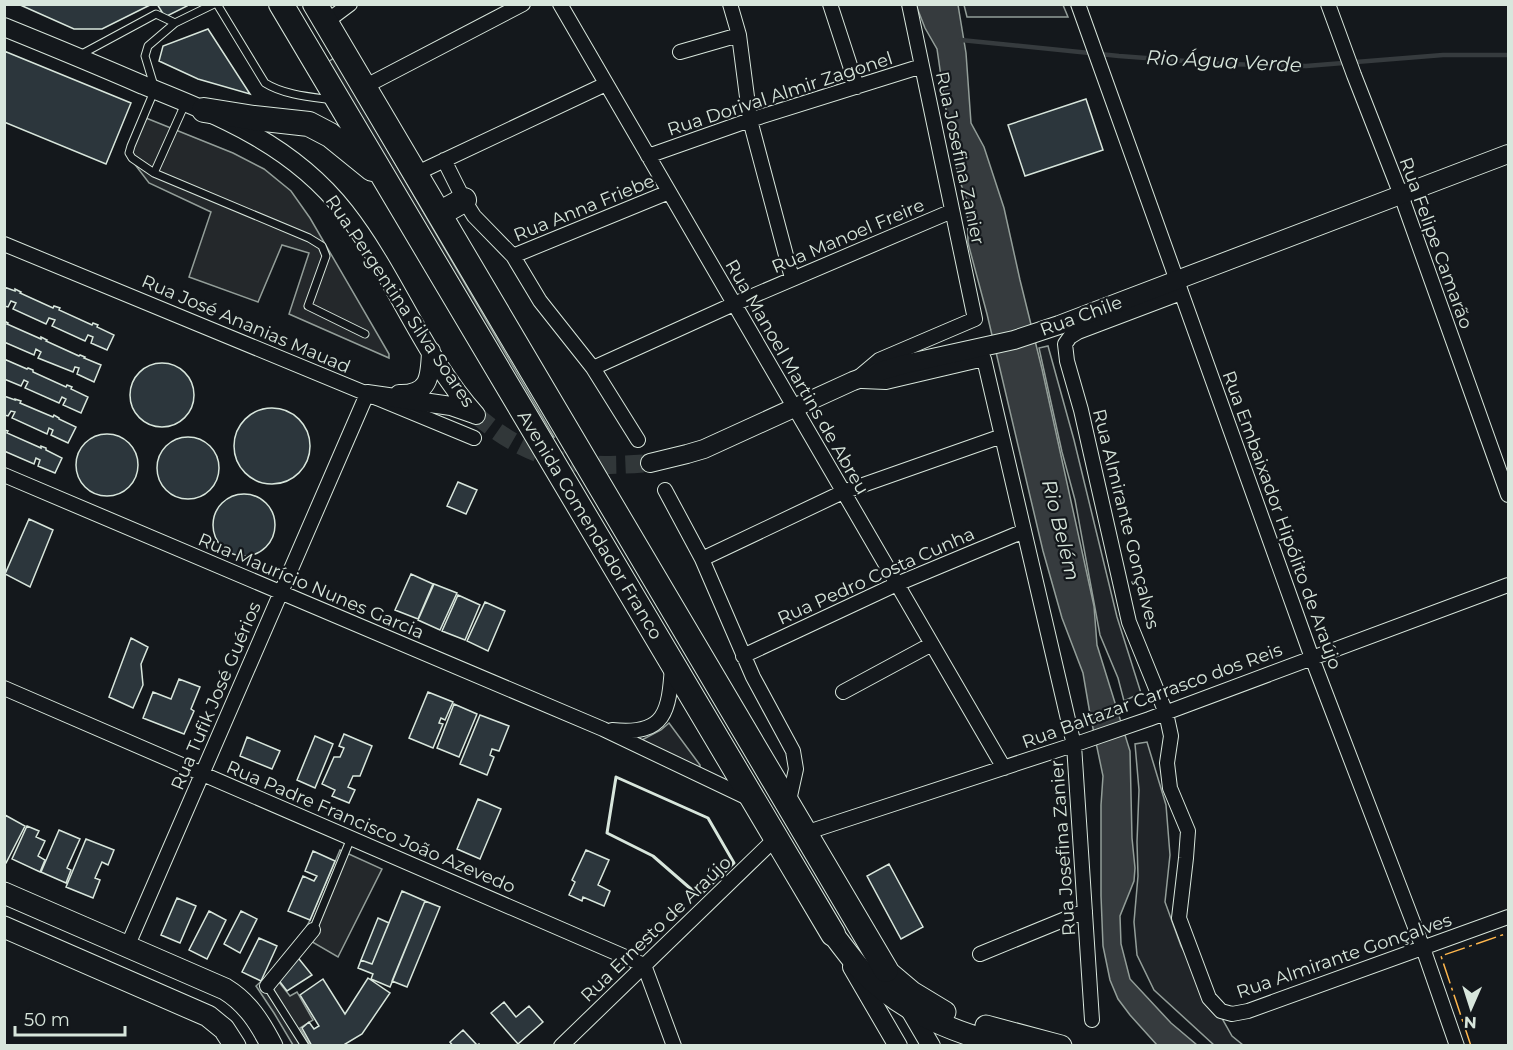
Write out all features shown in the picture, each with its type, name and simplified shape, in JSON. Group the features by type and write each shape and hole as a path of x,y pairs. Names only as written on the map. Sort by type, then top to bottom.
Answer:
{"highway":[{"name":"Avenida Comendador Franco","path":"281,4 833,934"},
{"name":"Avenida Comendador Franco","path":"320,13 886,970"},
{"path":"195,106 254,118 309,124 330,135 384,178"},
{"path":"439,214 464,200"}],"main road":[{"name":"Rua Pergentina Silva Soares","path":"4,27 195,106 270,145 300,165 330,193 360,233 447,378 477,415 451,406 367,394"},
{"name":"Rua Chile","path":"650,463 704,448 853,381 905,364 1014,340 1095,311 1179,287 1401,195 1509,154"},
{"path":"367,394 415,393 423,388 429,378 431,351"},
{"path":"4,893 225,989 246,1005 272,1046"},
{"path":"34,940 46,911"},
{"path":"4,927 208,1016 224,1029 235,1046"},
{"path":"833,934 861,970 877,985 909,1008 955,1031 1005,1046"},
{"name":"Avenida Comendador Franco","path":"833,934 898,1046"},
{"path":"886,970 912,992 945,1012 1061,1046"},
{"name":"Avenida Comendador Franco","path":"886,970 931,1046"}],"street":[{"path":"320,13 350,4"},
{"path":"364,87 523,4"},
{"name":"Rua Manoel Martins de Abreu","path":"560,4 1004,768"},
{"path":"730,4 739,35 750,120 792,278"},
{"path":"830,4 857,87"},
{"name":"Rua Josefina Zanier","path":"853,381 879,360 975,319 909,4"},
{"name":"Rua Embaixador Hipólito de Araújo","path":"1078,4 1312,658 1423,948 1457,1046"},
{"name":"Rua Felipe Camarão","path":"1328,4 1344,51 1401,195 1509,495"},
{"path":"680,52 739,35"},
{"name":"Rua Dorival Almir Zagonel","path":"648,156 750,120 922,66"},
{"path":"415,174 606,84"},
{"path":"444,160 474,216 513,256 540,301 593,368 638,440"},
{"name":"Rua Anna Friebe","path":"513,256 669,192"},
{"name":"Rua Manoel Freire","path":"593,368 792,278 952,211"},
{"name":"Rua José Ananias Mauad","path":"4,244 474,438"},
{"name":"Rua Almirante Gonçalves","path":"1179,287 1078,332 1070,336 1065,344 1067,361 1086,432 1129,622 1166,713 1171,736 1167,763 1170,788 1188,831 1179,918 1209,998 1221,1011 1232,1014 1248,1011 1509,917"},
{"name":"Rua Josefina Zanier","path":"853,381 886,381 984,359 1024,531 1078,744 1092,1020"},
{"name":"Rua Tufik José Guérios","path":"128,947 367,394"},
{"path":"702,559 843,492 1002,436"},
{"name":"Rua Maurício Nunes Garcia","path":"4,476 603,729 754,801"},
{"path":"665,490 702,559 759,689 793,751 796,769 788,805"},
{"name":"Rua Pedro Costa Cunha","path":"743,656 897,584 1024,531"},
{"name":"Rua Baltazar Carrasco dos Reis","path":"805,833 1149,719 1509,585"},
{"path":"843,692 932,644"},
{"name":"Rua Maurício Nunes Garcia","path":"603,729 621,731 643,729 660,719 668,705 672,663"},
{"name":"Rua Padre Francisco João Azevedo","path":"4,688 644,965"},
{"name":"Rua Ernesto de Araújo","path":"561,1046 776,838"},
{"path":"980,954 1085,911"},
{"path":"267,986 313,930"},
{"path":"644,965 674,1046"}],"lane":[{"path":"338,101 273,88 265,83 216,4 175,23 148,46 145,56 155,89 129,153 132,158 154,173 309,238 322,246 326,256 308,306 365,334"},
{"path":"76,57 156,14 175,23"},
{"path":"154,173 178,118 195,106"},
{"path":"313,930 351,838"},
{"path":"267,986 305,1046"}],"shaded area":[{"path":"964,5 1063,5 1068,17 967,17"},
{"path":"334,58 554,437 539,436 322,66"},
{"path":"141,116 233,153 264,169 291,191 310,218 389,354 389,358 289,314 309,253 282,245 258,302 189,277 211,212 149,183 127,154"},
{"path":"1048,346 1074,440 1117,617 1141,693 1124,701 1118,678 1100,635 1075,500 1039,348"},
{"path":"669,723 700,765 700,768 638,742"},
{"path":"1147,742 1166,805 1170,855 1165,902 1181,946 1232,1036 1243,1045 1214,1045 1154,990 1137,955 1134,922 1138,876 1139,790 1135,744"},
{"path":"340,850 382,869 338,957 302,936"},
{"path":"271,972 290,996 297,992 313,1020 300,1028 310,1045 293,1045 256,986"}],"water":[{"name":"Rio Belém","path":"916,5 958,5 966,53 971,123 984,147 1004,208 1094,606 1097,645 1130,751 1135,868 1134,881 1120,916 1121,944 1130,979 1171,1023 1197,1045 1157,1045 1118,999 1110,980 1103,946 1101,896 1103,776 1083,673 1062,618 1043,551 968,243 967,201 958,176 937,49"}],"building":[{"path":"18,4 152,4 102,29 74,29"},
{"path":"157,4 186,4 187,6 165,17"},
{"path":"208,29 250,94 198,79 159,61 163,46"},
{"path":"4,51 131,103 106,164 4,122"},
{"path":"1086,99 1103,150 1025,176 1008,125"},
{"path":"4,287 15,291 15,289 53,308 54,306 60,308 59,310 92,325 93,323 98,325 97,327 114,335 107,350 91,343 93,337 88,335 85,341 52,326 55,320 49,318 46,324 13,309 16,303 11,301 8,307 4,306"},
{"path":"4,321 101,365 94,382 77,374 79,368 75,367 73,372 38,358 41,352 36,349 34,355 4,342"},
{"path":"4,359 33,370 66,387 67,385 72,387 71,389 88,397 81,413 63,405 66,399 62,397 59,403 25,388 28,382 24,380 21,386 4,379"},
{"path":"162,363 174,365 185,372 192,383 194,395 192,407 185,418 174,425 162,427 150,425 139,418 132,407 130,395 132,383 139,372 150,365"},
{"path":"4,396 21,401 20,403 53,417 54,415 76,427 68,443 51,435 53,430 49,428 47,434 12,418 15,412 11,411 8,416 4,415"},
{"path":"272,408 287,411 299,419 307,431 310,446 307,461 299,473 287,481 272,484 257,481 245,473 237,461 234,446 237,431 245,419 257,411"},
{"path":"4,430 41,448 41,446 46,448 62,458 55,473 38,466 40,460 36,458 34,464 4,451"},
{"path":"101,434 113,434 129,443 136,453 138,465 136,477 129,487 113,496 101,496 90,491 81,482 76,471 76,459 81,448 90,439"},
{"path":"182,437 194,437 210,446 217,456 219,468 217,480 210,490 194,499 182,499 171,494 162,485 157,474 157,462 162,451 171,442"},
{"path":"458,482 477,490 466,514 447,506"},
{"path":"244,494 261,499 266,503 270,508 275,525 270,542 266,547 261,551 244,556 227,551 222,547 218,542 213,525 218,508 222,503 227,499"},
{"path":"29,519 53,530 30,587 5,574"},
{"path":"411,574 433,584 418,619 395,610"},
{"path":"434,584 457,593 440,630 418,620"},
{"path":"458,595 480,605 465,640 442,631"},
{"path":"485,602 505,611 488,651 467,641"},
{"path":"131,638 148,647 141,664 143,685 133,708 109,697"},
{"path":"179,679 200,687 191,709 194,711 184,734 143,718 153,692 171,699"},
{"path":"428,692 453,702 445,720 441,718 439,723 443,724 433,748 409,738"},
{"path":"454,704 477,714 459,757 437,748"},
{"path":"480,715 509,726 499,751 492,749 490,755 494,757 487,775 460,764"},
{"path":"344,734 372,746 360,776 353,776 348,787 355,790 349,803 332,796 335,790 322,784 334,757 340,757 344,748 339,746"},
{"path":"315,736 333,744 315,788 297,780"},
{"path":"247,737 280,751 272,769 240,756"},
{"path":"478,799 501,809 480,859 457,849"},
{"path":"5,815 25,826 4,863"},
{"path":"27,826 39,831 36,837 45,841 38,856 45,860 40,872 12,859"},
{"path":"59,830 80,839 67,868 71,870 66,883 41,872"},
{"path":"86,839 114,850 108,865 102,862 95,878 100,880 93,898 66,887"},
{"path":"586,850 609,860 598,885 610,891 604,906 583,897 582,901 569,895 575,882 572,880"},
{"path":"313,851 335,861 310,920 288,911 303,876 314,881 317,876 305,871"},
{"path":"889,864 923,927 901,939 867,876"},
{"path":"402,891 425,901 390,987 371,979 373,974 358,968 361,960 372,964"},
{"path":"177,898 196,906 180,943 161,935"},
{"path":"425,901 440,907 407,987 392,981"},
{"path":"209,911 226,920 207,959 189,950"},
{"path":"241,911 257,919 240,953 224,944"},
{"path":"378,918 389,923 372,964 361,960"},
{"path":"259,938 277,946 261,981 242,972"},
{"path":"295,954 312,975 287,991 277,978"},
{"path":"368,978 390,993 362,1034 342,1046 312,1046 302,1028 309,1022 314,1029 319,1026 300,995 323,979 345,1014"},
{"path":"504,1002 516,1017 529,1006 543,1022 518,1044 491,1013"},
{"path":"463,1030 480,1046 453,1046 450,1042"}],"waterway":[{"name":"Rio Água Verde","path":"961,40 1226,64 1306,66 1443,55 1508,55"}],"tunnel":[{"path":"476,415 517,444 557,459 601,465 650,463"}],"wall":[{"path":"616,777 708,818 734,863 699,896 653,856 607,833 616,777"}],"power":[{"path":"1471,1046 1441,956 1508,933"}]}
